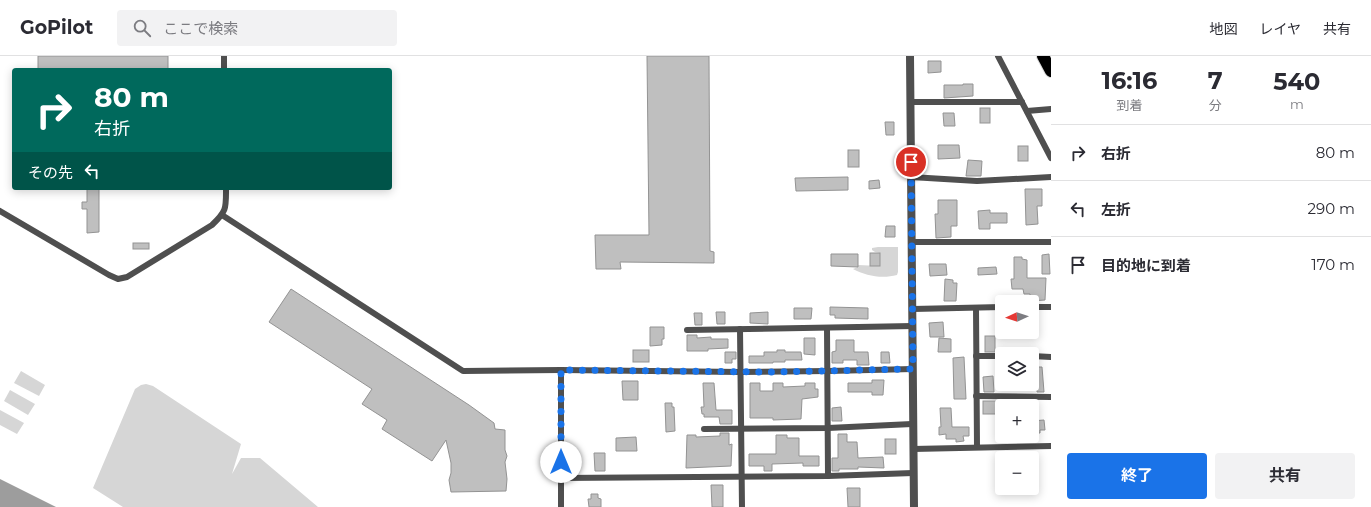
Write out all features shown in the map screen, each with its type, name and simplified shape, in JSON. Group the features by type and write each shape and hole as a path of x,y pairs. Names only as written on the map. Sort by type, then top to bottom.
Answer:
{"highway":[{"path":"1043,56 1051,71"}],"street":[{"path":"224,56 224,68"},
{"path":"910,56 913,326 912,424 914,507"},
{"path":"998,56 1051,158"},
{"path":"911,102 1022,102"},
{"path":"1026,111 1051,109"},
{"path":"911,177 976,180 1051,177"},
{"path":"0,211 109,276 118,279 127,277 212,225 222,216 226,205 226,190"},
{"path":"222,216 463,371 561,370 741,372 913,369"},
{"path":"912,242 1051,242"},
{"path":"1039,307 1051,306"},
{"path":"912,309 995,307"},
{"path":"976,308 977,447"},
{"path":"687,330 913,326"},
{"path":"827,328 828,476"},
{"path":"740,329 742,507"},
{"path":"976,356 995,356"},
{"path":"1039,356 1051,356"},
{"path":"561,370 561,507"},
{"path":"976,396 1051,397"},
{"path":"704,429 828,428 912,424"},
{"path":"913,449 1051,446"},
{"path":"560,478 828,476 914,473"}],"shaded area":[{"path":"898,247 897,275 886,277 874,276 853,269 858,267 858,265 880,266 880,253 872,250 872,248"},
{"path":"21,371 45,385 39,396 14,383"},
{"path":"146,384 153,386 241,444 232,474 241,458 260,458 318,507 123,507 93,488 135,389"},
{"path":"10,390 35,404 28,415 4,401"},
{"path":"0,410 24,423 17,434 0,425"},
{"path":"0,479 56,507 0,507"}],"building":[{"path":"38,56 168,56 168,68 38,68"},
{"path":"647,56 709,56 710,251 714,252 714,263 620,262 621,269 596,269 595,235 649,235"},
{"path":"928,61 941,61 941,72 928,73"},
{"path":"973,84 973,96 944,98 944,85"},
{"path":"980,108 990,108 990,123 980,123"},
{"path":"943,113 954,113 955,126 944,126"},
{"path":"885,122 894,122 894,135 886,135"},
{"path":"938,145 959,145 960,158 938,159"},
{"path":"1018,146 1028,146 1028,161 1018,161"},
{"path":"848,150 859,150 859,167 848,167"},
{"path":"968,160 982,161 981,176 966,176"},
{"path":"848,177 848,190 796,191 795,178"},
{"path":"879,180 880,188 869,189 869,181"},
{"path":"1025,189 1042,189 1042,206 1037,206 1038,224 1026,225"},
{"path":"87,190 99,190 99,232 87,233 87,209 82,209 82,202 87,202"},
{"path":"938,200 957,200 957,226 951,226 951,237 936,238 935,214 938,214"},
{"path":"990,210 990,213 1007,213 1007,223 990,223 990,229 979,229 978,211"},
{"path":"886,226 895,226 895,237 885,237"},
{"path":"133,243 149,243 149,249 133,249"},
{"path":"870,253 880,253 880,266 870,266"},
{"path":"831,254 858,254 858,267 831,266"},
{"path":"1049,254 1050,274 1042,274 1042,255"},
{"path":"1014,257 1022,257 1022,259 1027,260 1027,278 1046,278 1045,300 1039,300 1039,295 1024,294 1023,289 1012,289 1011,279 1014,279"},
{"path":"929,264 946,264 947,275 930,276"},
{"path":"996,267 997,274 978,275 978,268"},
{"path":"945,279 953,280 953,283 957,283 956,301 944,301"},
{"path":"291,289 469,405 494,423 495,429 505,430 505,450 507,456 505,462 507,479 506,491 451,492 449,480 451,463 446,440 432,461 382,429 387,420 362,404 372,389 269,322"},
{"path":"830,307 868,308 868,319 835,318 835,315 830,315"},
{"path":"794,308 812,308 811,319 794,319"},
{"path":"716,312 725,312 725,324 717,324"},
{"path":"768,312 768,324 750,323 750,313"},
{"path":"694,313 702,313 702,325 695,325"},
{"path":"943,322 944,337 930,337 929,323"},
{"path":"650,327 664,327 664,339 662,339 662,345 650,346"},
{"path":"687,335 697,335 697,338 711,337 711,339 728,339 728,348 708,349 708,351 687,351"},
{"path":"985,336 995,336 995,352 985,352"},
{"path":"804,338 815,338 815,355 804,354"},
{"path":"939,338 951,339 951,352 938,352"},
{"path":"836,340 854,340 854,352 868,352 869,365 857,365 857,360 843,360 843,363 832,363 832,352 836,351"},
{"path":"633,350 649,350 649,362 633,362"},
{"path":"777,350 785,350 785,352 801,352 802,360 785,360 785,362 773,363 749,363 749,356 764,356 764,352 777,352"},
{"path":"725,352 736,352 736,359 732,359 732,363 725,363"},
{"path":"881,352 889,352 890,363 881,363"},
{"path":"964,357 966,399 954,399 953,358"},
{"path":"1039,367 1042,367 1044,392 1037,392 1039,391"},
{"path":"993,376 994,392 984,392 983,377"},
{"path":"872,380 884,380 883,395 872,395 872,392 848,392 848,383 872,383"},
{"path":"622,381 638,381 638,400 623,400"},
{"path":"703,383 714,383 716,410 732,410 732,424 720,424 719,417 704,417 701,407 704,407"},
{"path":"750,383 760,383 760,391 773,391 773,383 783,383 783,387 805,386 805,383 815,383 815,389 818,389 818,397 802,399 801,419 773,420 773,418 750,418"},
{"path":"983,401 995,401 995,414 983,414"},
{"path":"665,403 672,403 672,407 674,407 675,431 666,432"},
{"path":"841,407 842,421 832,421 832,408"},
{"path":"940,408 951,408 952,427 969,427 969,436 963,436 964,441 956,442 956,439 946,439 946,434 939,435 939,427 941,427"},
{"path":"1039,420 1044,420 1045,430 1040,430 1040,433 1039,433"},
{"path":"720,433 729,433 729,445 732,444 731,466 686,468 687,435 696,435 696,437 720,436"},
{"path":"838,434 847,434 847,442 857,442 858,458 883,457 884,468 858,467 858,469 839,469 839,471 832,471 832,458 838,458"},
{"path":"776,435 787,435 787,438 799,438 799,456 819,456 819,466 803,466 803,463 772,464 772,471 764,471 764,466 749,466 749,454 776,454"},
{"path":"636,437 637,451 616,451 616,438"},
{"path":"885,439 896,439 896,454 885,454"},
{"path":"594,453 605,453 605,471 595,471"},
{"path":"711,485 723,485 723,507 712,507"},
{"path":"847,488 860,488 860,507 848,507"},
{"path":"591,494 598,494 598,498 601,499 601,507 589,507 588,499 591,499"}],"route":[{"path":"561,462 561,370 770,372 913,369 911,162"}]}
